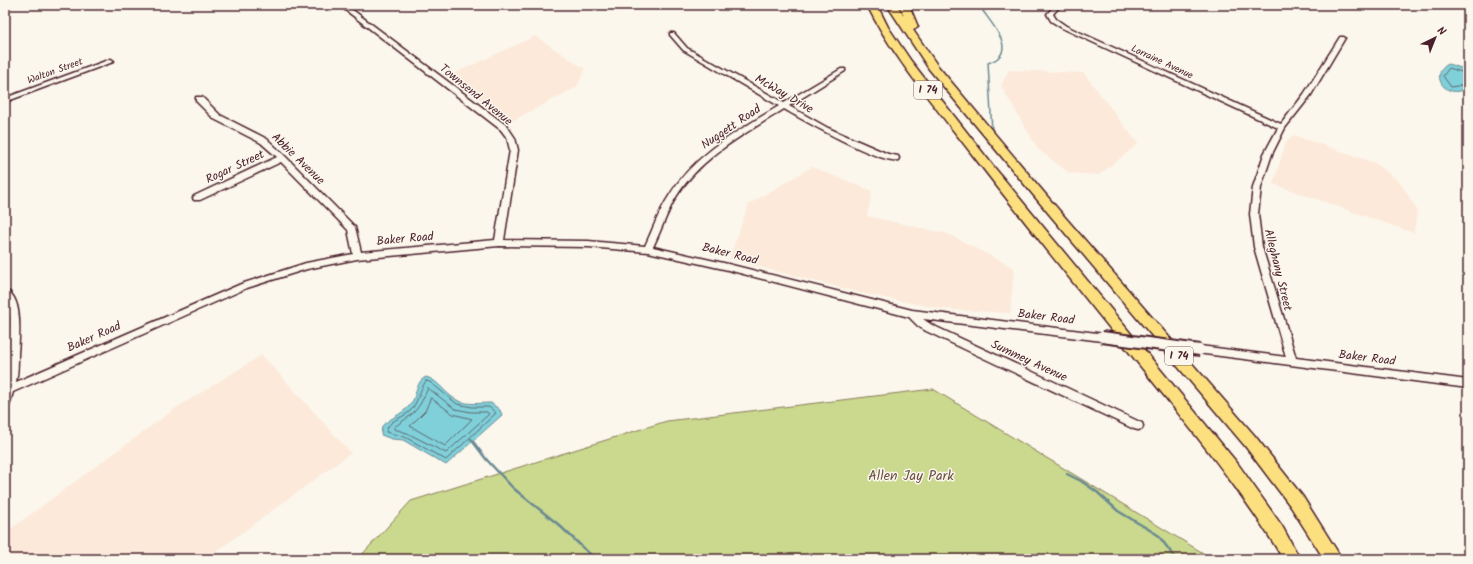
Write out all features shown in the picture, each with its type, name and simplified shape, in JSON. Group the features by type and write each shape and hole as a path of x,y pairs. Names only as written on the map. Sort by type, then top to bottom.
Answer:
{"highway":[{"path":"864,5 883,27"},
{"name":"I 74","path":"872,5 883,27 907,63 990,170 1232,469 1276,532 1292,559"},
{"name":"I 74","path":"892,5 932,67 1052,211 1250,440 1297,502 1334,559"},
{"path":"904,5 932,67"}],"street":[{"name":"Townsend Avenue","path":"342,5 504,128 511,138 514,150 500,243"},
{"name":"Lorraine Avenue","path":"1058,5 1050,14 1053,20 1064,27 1282,127"},
{"name":"McWay Drive","path":"672,34 685,49 784,106 843,138 886,156 895,158"},
{"name":"Alleghany Street","path":"1292,362 1258,247 1254,214 1257,187 1268,154 1282,127 1307,95 1342,38"},
{"name":"Walton Street","path":"5,100 111,61"},
{"name":"Nuggett Road","path":"648,249 672,197 700,163 720,146 843,70"},
{"name":"Abbie Avenue","path":"199,99 217,117 264,141 282,158 352,228 357,248 357,256"},
{"name":"Rogar Street","path":"197,198 282,158"},
{"name":"Baker Road","path":"8,390 244,286 306,266 357,256 500,243 588,244 648,249 721,265 912,314 1468,384"},
{"path":"5,293 10,300 15,318 12,378 5,403"},
{"name":"Summey Avenue","path":"912,314 922,324 929,328 1138,426"}],"shaded area":[{"path":"535,36 585,69 577,87 510,122 449,76"},
{"path":"1009,70 1084,73 1138,144 1099,175 1069,173 1038,149 1001,86"},
{"path":"1293,135 1375,163 1400,182 1417,210 1414,233 1273,184 1286,143"},
{"path":"812,167 872,191 867,216 948,234 1014,268 1010,313 942,309 865,294 729,259 749,204"},
{"path":"262,355 351,453 206,559 5,559 5,533 173,410"}],"green space":[{"name":"Allen Jay Park","path":"933,389 1213,559 358,559 411,501 667,421"}],"water":[{"path":"1448,64 1468,70 1468,87 1460,91 1453,91 1447,89 1443,85 1440,80 1440,74 1442,69"},
{"path":"426,377 435,381 454,399 470,403 491,403 500,410 502,415 446,465 403,440 392,439 381,435 382,426 409,406 414,399 420,381"}],"waterway":[{"path":"979,5 1000,36 1003,44 1002,52 998,58 988,63 992,131"},
{"path":"1462,71 1468,64"},
{"path":"471,439 486,459 513,488 559,525 595,559"},
{"path":"1067,474 1081,481 1097,492 1118,511 1158,535 1176,559"}]}
